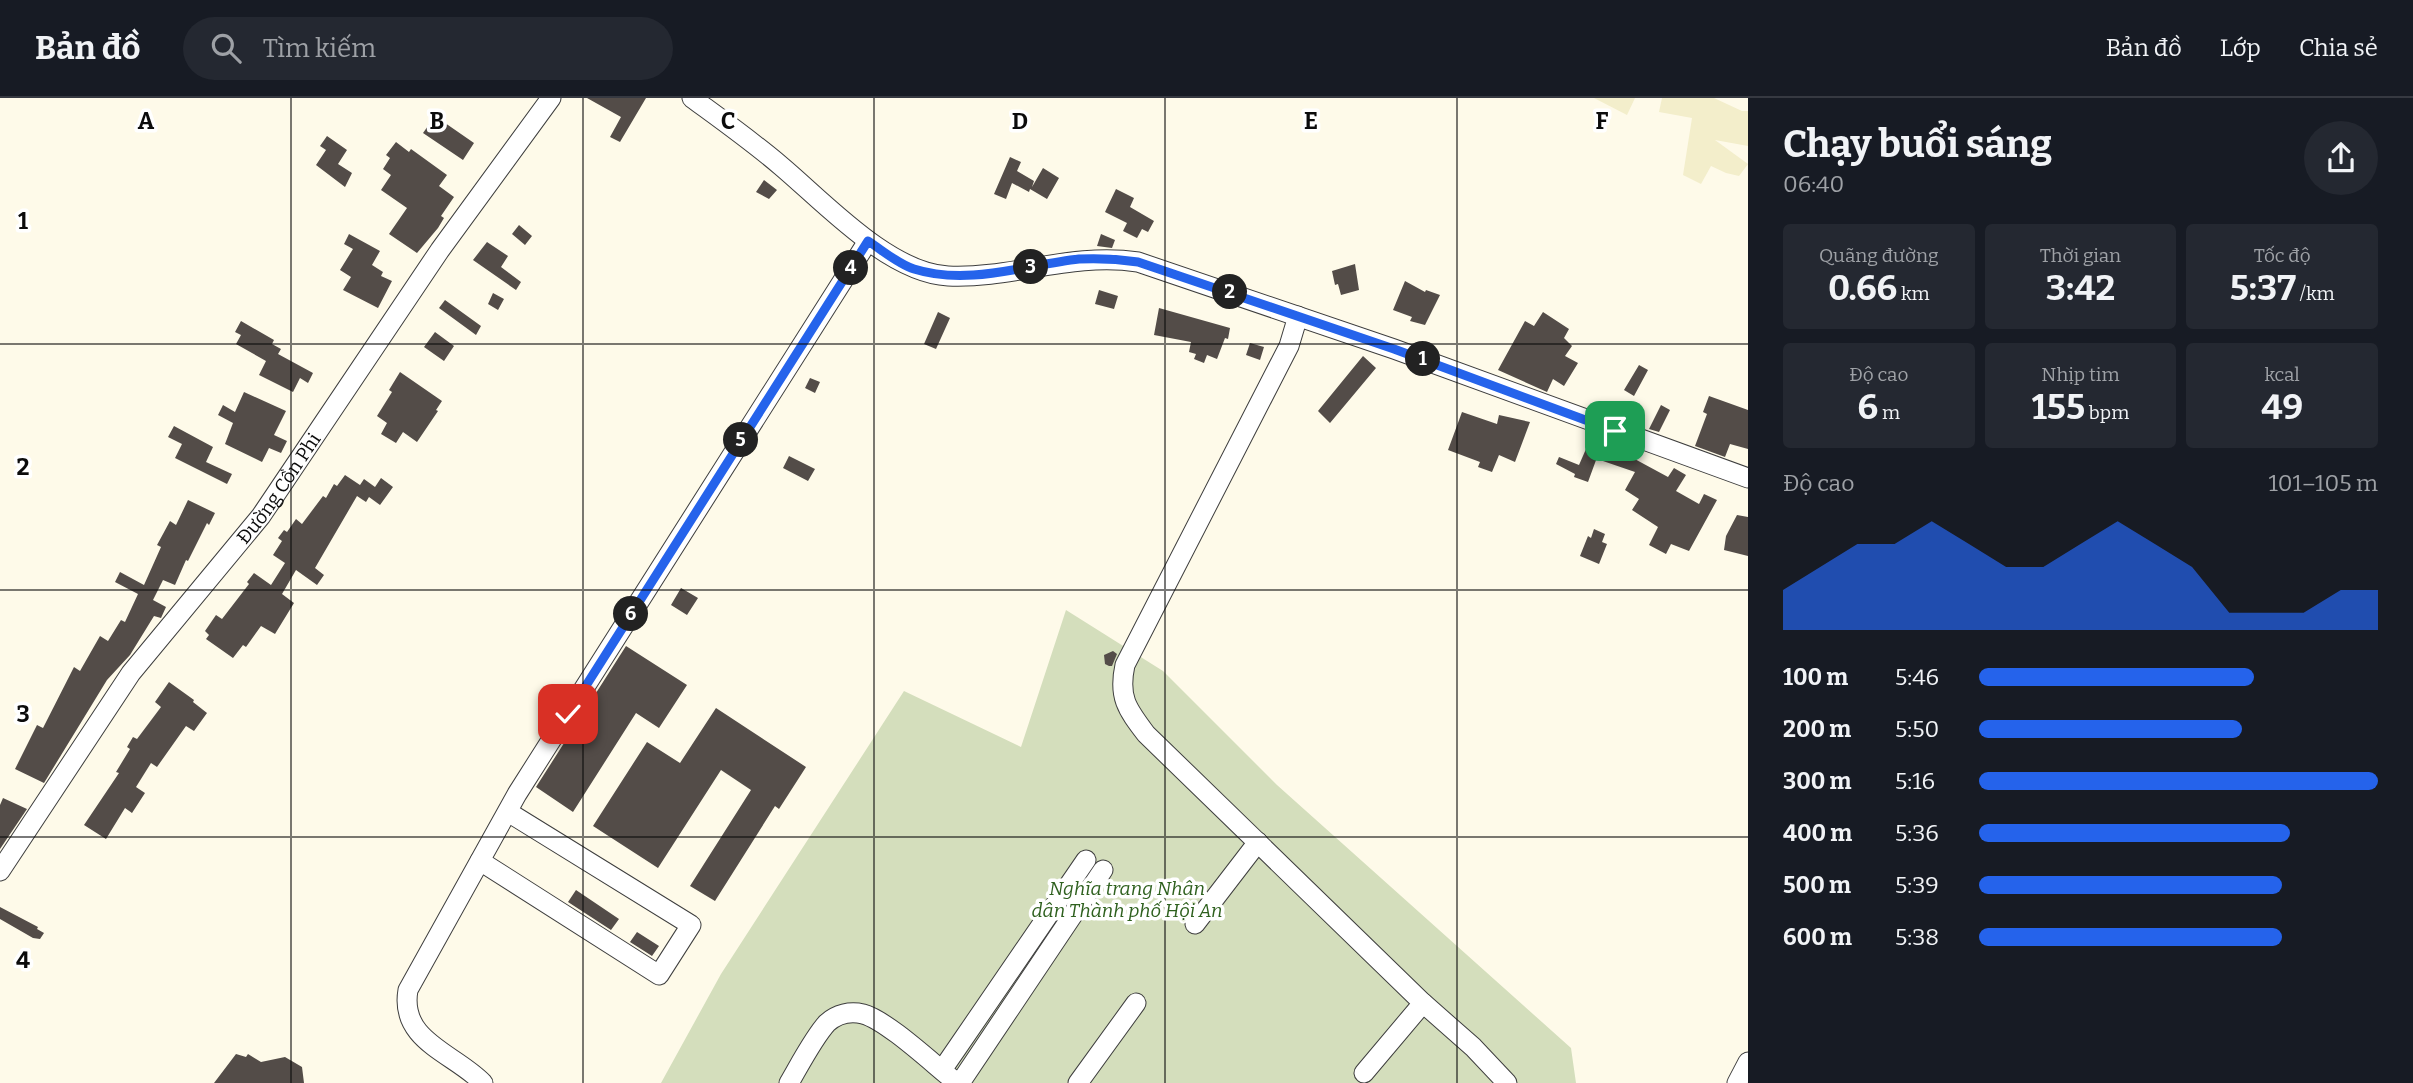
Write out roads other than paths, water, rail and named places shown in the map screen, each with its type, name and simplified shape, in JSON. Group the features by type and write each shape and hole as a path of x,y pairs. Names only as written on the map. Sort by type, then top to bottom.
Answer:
{"street":[{"name":"Đường Cồn Phi","path":"0,871 131,674 261,516 440,250 551,98"},
{"path":"700,100 868,241 912,268 946,276 981,274 1078,260 1110,258 1138,262 1298,316 1748,478"},
{"path":"483,1083 422,1037 410,1020 408,990 517,794 868,241"},
{"path":"1298,316 1289,346 1125,665 1121,684 1128,711 1146,734 1423,1003 1473,1047 1507,1083"},
{"path":"480,861 659,975 691,925 508,812"},
{"path":"1195,924 1258,842"},
{"path":"789,1083 827,1023 838,1016 851,1013 866,1014 883,1024 935,1073 959,1083 1095,865 935,1073"},
{"path":"1079,1083 1136,1003"},
{"path":"1364,1073 1423,1003"},
{"path":"1737,1083 1748,1062"}],"park label":[{"name":"Nghĩa trang Nhân dân Thành phố Hội An","path":"1127,899"}]}
